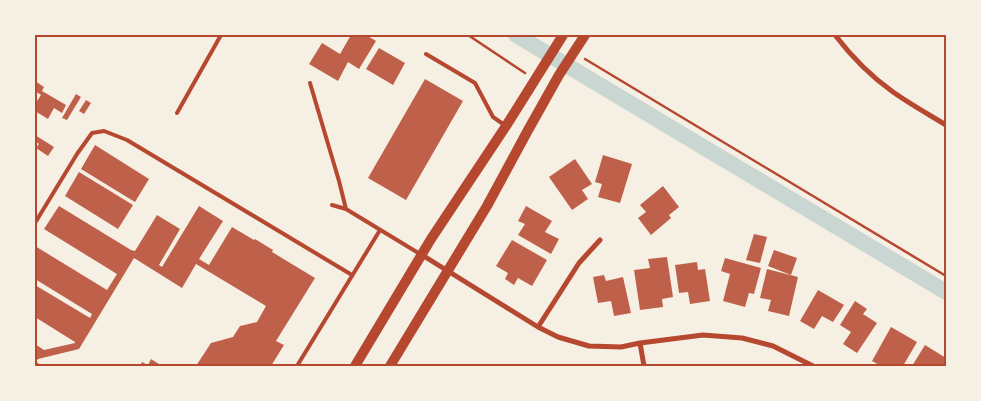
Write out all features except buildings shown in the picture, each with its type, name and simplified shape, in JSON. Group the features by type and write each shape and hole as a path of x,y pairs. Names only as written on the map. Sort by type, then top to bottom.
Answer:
{"main road":[{"path":"355,366 431,239 506,126 563,35"},
{"path":"390,366 487,206 559,75 585,35"}],"street":[{"path":"835,35 841,44 892,92 946,125"},
{"path":"538,327 579,263 600,240"},
{"path":"422,255 538,327 558,337 589,346 622,347 703,335 742,338 773,346 813,366"},
{"path":"640,343 644,366"}],"lane":[{"path":"177,112 221,35"},
{"path":"426,54 475,84 493,117 506,126"},
{"path":"310,83 346,209"},
{"path":"35,223 92,133 104,131 135,144 352,275"},
{"path":"332,205 346,209 422,255"},
{"path":"297,366 380,230"}],"path":[{"path":"468,35 526,74"},
{"path":"587,59 946,276"}],"waterway":[{"path":"516,35 946,292"}]}
